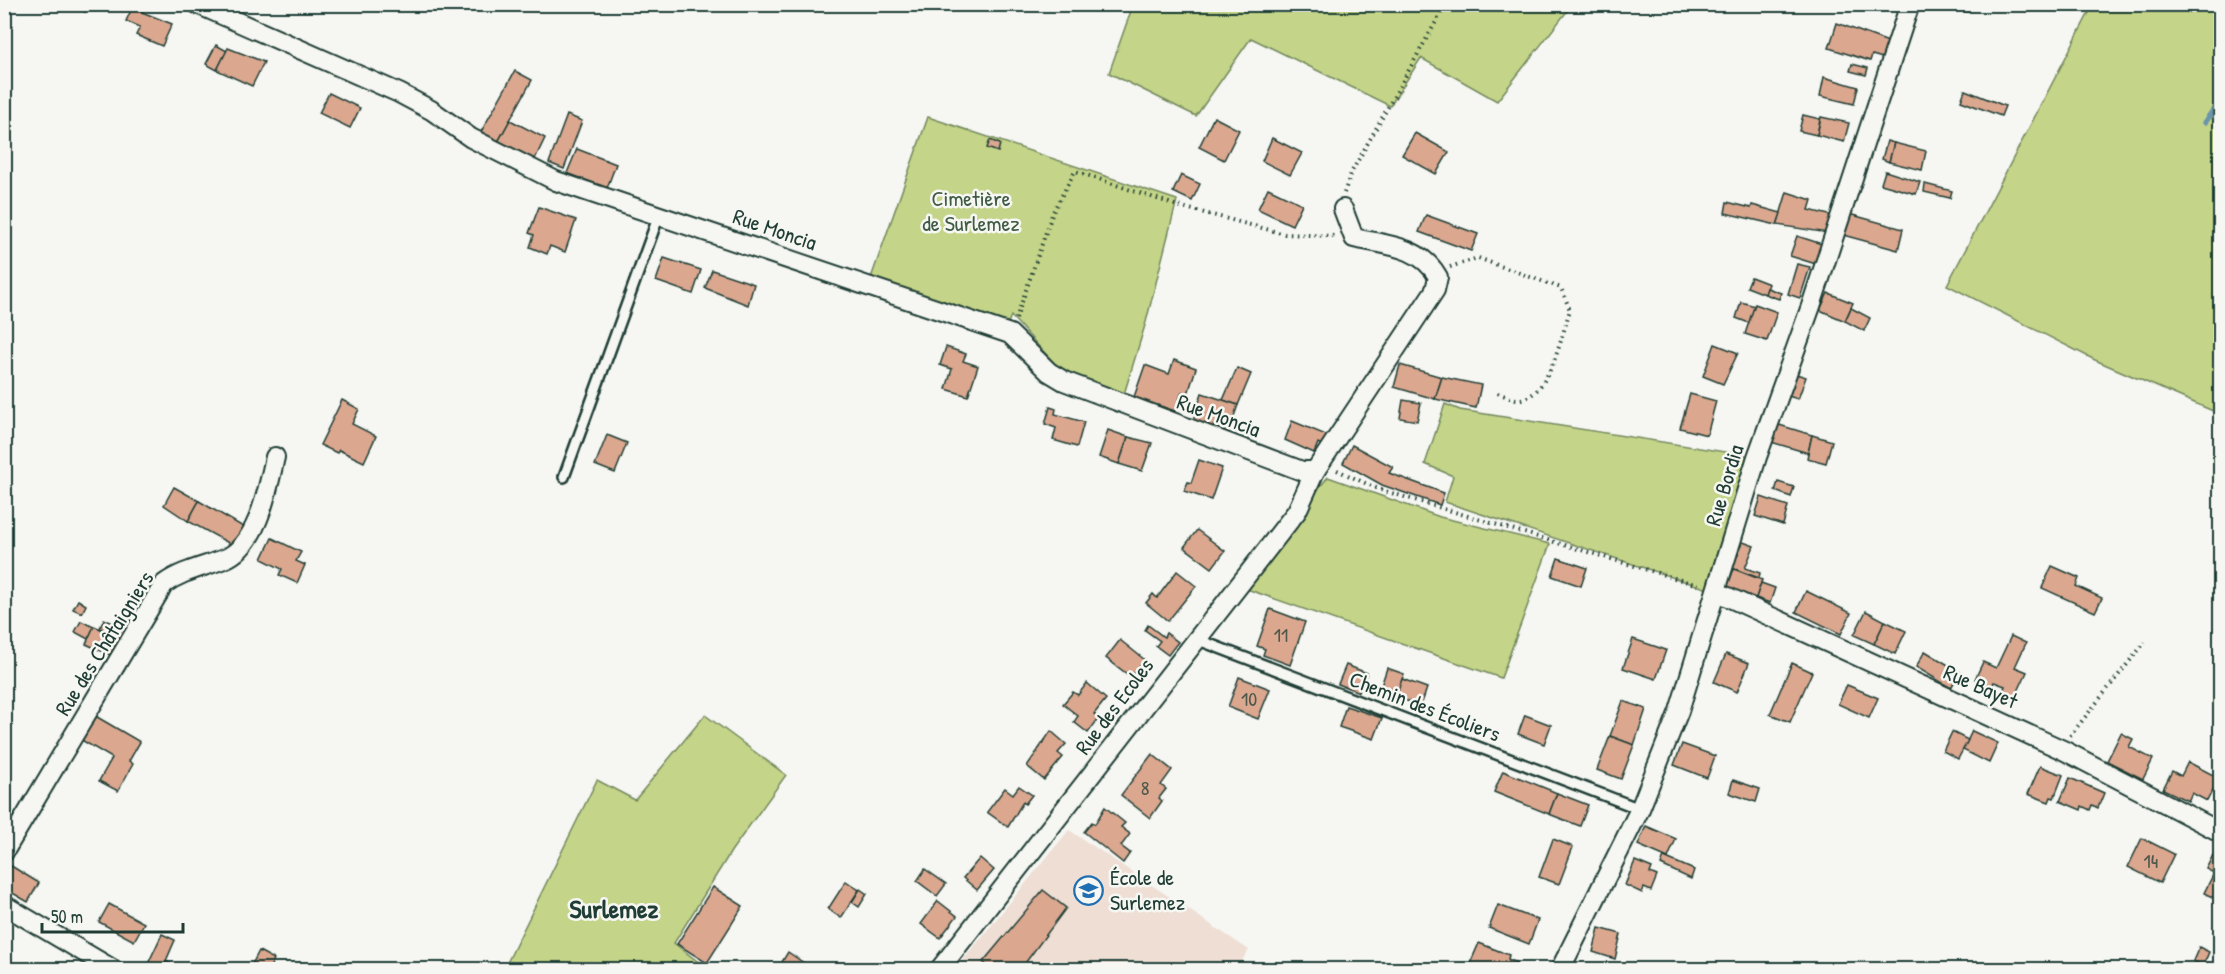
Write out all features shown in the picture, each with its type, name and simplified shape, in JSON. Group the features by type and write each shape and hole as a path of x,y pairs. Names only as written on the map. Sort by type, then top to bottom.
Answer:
{"street":[{"name":"Rue Moncia","path":"197,4 399,93 431,110 471,138 556,181 1010,334 1049,372 1087,392 1302,471 1317,469"},
{"name":"Rue Bordia","path":"1560,969 1640,809 1679,711 1757,457 1810,306 1910,4"},
{"path":"1317,469 1435,290 1438,277 1421,255 1354,238 1343,209"},
{"name":"Rue des Châtaigniers","path":"4,852 164,584 177,574 237,552 265,504 275,457"},
{"name":"Rue des Ecoles","path":"939,969 1028,859 1196,639 1298,512 1317,469"},
{"name":"Rue Bayet","path":"1717,592 2060,748 2220,832"},
{"path":"4,905 114,969"}],"lane":[{"path":"564,477 659,215"},
{"name":"Chemin des Écoliers","path":"1196,639 1640,809"}],"path":[{"path":"1343,209 1343,196 1351,173 1446,4"},
{"path":"1010,334 1053,212 1074,171 1178,206 1285,234 1354,238"},
{"path":"1435,272 1478,258 1561,288 1570,310 1547,379 1533,396 1517,399 1494,392"},
{"path":"1317,469 1337,470 1378,489 1553,540 1717,592"},
{"path":"2060,748 2145,642"}],"shaded area":[{"name":"École de Surlemez","path":"1069,830 1249,950 1236,969 955,970"}],"green space":[{"path":"1133,4 1572,5 1497,101 1421,58 1390,106 1251,38 1196,116 1109,73"},
{"path":"2093,5 2220,5 2220,414 2095,360 1947,285"},
{"name":"Cimetière de Surlemez","path":"928,117 1177,200 1146,322 1121,404 1056,365 1011,316 1007,325 871,278"},
{"path":"1445,404 1460,410 1757,457 1717,592 1445,502 1453,476 1425,464"},
{"path":"1328,477 1440,517 1550,544 1501,678 1238,586"},
{"path":"705,715 786,775 732,850 674,943 701,964 698,969 504,969 597,780 635,800"}],"building":[{"path":"69,4 89,4 85,12"},
{"path":"1951,4 1971,4 1968,12 1950,7"},
{"path":"132,8 172,24 162,46 136,35 140,27 126,21"},
{"path":"1837,23 1891,43 1886,59 1872,55 1870,61 1829,48"},
{"path":"216,45 227,51 217,70 206,64"},
{"path":"228,48 264,62 252,86 217,70"},
{"path":"1852,64 1868,68 1866,75 1850,71"},
{"path":"515,71 532,80 498,142 481,132"},
{"path":"1824,77 1858,87 1854,104 1820,96"},
{"path":"1965,90 2005,106 2001,116 1961,101"},
{"path":"329,93 360,108 350,128 319,113"},
{"path":"567,115 582,121 564,169 549,163"},
{"path":"1803,115 1820,119 1817,135 1799,131"},
{"path":"1214,117 1239,130 1224,160 1199,147"},
{"path":"1821,117 1849,123 1844,142 1817,135"},
{"path":"510,120 545,138 534,161 498,142"},
{"path":"1415,133 1449,152 1436,174 1402,155"},
{"path":"1272,138 1302,153 1290,175 1262,161"},
{"path":"990,140 1000,144 998,152 987,148"},
{"path":"1887,141 1894,143 1889,162 1882,159"},
{"path":"1894,143 1926,151 1922,170 1889,162"},
{"path":"577,149 616,164 607,188 567,173"},
{"path":"1885,171 1920,182 1916,194 1881,184"},
{"path":"1181,175 1200,184 1192,201 1173,192"},
{"path":"1925,184 1952,191 1950,198 1924,192"},
{"path":"1268,188 1302,204 1292,225 1258,209"},
{"path":"1787,192 1812,200 1809,210 1833,216 1828,233 1777,225"},
{"path":"1727,202 1751,208 1752,205 1781,213 1777,225 1725,213"},
{"path":"539,207 576,220 565,252 550,246 547,254 530,247 534,235 529,233"},
{"path":"1849,214 1903,229 1898,250 1843,235"},
{"path":"1426,215 1478,234 1471,251 1419,232"},
{"path":"1797,236 1825,245 1819,265 1790,256"},
{"path":"664,258 701,270 693,294 656,281"},
{"path":"1797,264 1810,267 1800,298 1788,294"},
{"path":"712,270 754,284 748,305 705,288"},
{"path":"1751,277 1769,284 1765,294 1747,287"},
{"path":"1767,288 1781,293 1779,299 1765,294"},
{"path":"1828,293 1853,303 1845,321 1820,310"},
{"path":"1741,302 1755,306 1749,323 1736,318"},
{"path":"1755,304 1777,312 1767,341 1745,334"},
{"path":"1851,308 1870,318 1864,331 1845,321"},
{"path":"1715,344 1738,353 1723,384 1703,376"},
{"path":"946,347 966,354 963,361 978,366 968,396 946,389 952,369 940,365"},
{"path":"1174,360 1196,368 1188,394 1182,392 1175,411 1134,397 1145,365 1169,374"},
{"path":"1400,365 1442,377 1435,399 1394,387"},
{"path":"1237,368 1251,374 1238,405 1223,400"},
{"path":"1793,373 1806,377 1798,399 1785,395"},
{"path":"1442,377 1481,385 1476,408 1435,399"},
{"path":"1202,393 1238,405 1228,433 1193,420"},
{"path":"1690,394 1716,401 1707,435 1680,428"},
{"path":"342,400 359,409 352,424 376,436 364,462 339,450 337,453 320,445"},
{"path":"1403,400 1421,403 1417,421 1400,418"},
{"path":"1050,407 1056,409 1055,414 1084,422 1077,447 1053,440 1056,428 1045,424"},
{"path":"1292,421 1331,437 1325,447 1318,443 1314,453 1285,440"},
{"path":"1776,424 1812,435 1808,453 1771,442"},
{"path":"1108,430 1128,437 1119,464 1099,457"},
{"path":"607,435 627,443 615,473 595,465"},
{"path":"1812,435 1832,441 1826,463 1807,458"},
{"path":"1128,437 1152,443 1142,471 1119,464"},
{"path":"1352,445 1393,467 1389,473 1444,493 1440,505 1382,485 1343,463"},
{"path":"1199,460 1222,468 1211,500 1184,491 1188,482 1191,483"},
{"path":"1778,482 1794,487 1791,497 1775,491"},
{"path":"174,487 199,501 188,521 164,505"},
{"path":"1761,497 1788,506 1783,525 1755,516"},
{"path":"199,501 245,528 234,546 188,521"},
{"path":"1197,530 1225,551 1212,568 1184,547"},
{"path":"272,538 301,552 296,561 305,565 297,583 279,575 282,569 262,559"},
{"path":"1743,542 1754,546 1745,568 1760,573 1759,578 1732,568"},
{"path":"1558,558 1587,568 1581,586 1552,576"},
{"path":"2052,566 2079,578 2076,586 2102,598 2095,612 2042,588"},
{"path":"1734,569 1762,580 1756,598 1727,587"},
{"path":"1177,571 1196,586 1168,621 1146,603 1153,594 1157,598"},
{"path":"1761,583 1775,588 1770,603 1756,598"},
{"path":"1806,591 1851,613 1841,634 1796,612"},
{"path":"78,600 86,605 82,613 73,609"},
{"path":"1270,609 1305,622 1290,665 1263,655 1265,649 1257,646"},
{"path":"1866,611 1885,621 1874,644 1854,635"},
{"path":"104,619 126,629 121,638 100,628"},
{"path":"81,621 94,627 88,639 75,632"},
{"path":"1885,621 1906,631 1895,654 1874,644"},
{"path":"1148,625 1164,637 1166,633 1178,642 1168,655 1156,646 1160,641 1145,630"},
{"path":"94,626 121,638 113,656 86,644"},
{"path":"2011,636 2026,643 2015,667 2027,672 2013,702 2001,696 2005,686 1994,682 1992,686 1975,679 1983,662 1996,668"},
{"path":"1633,639 1666,650 1656,679 1623,668"},
{"path":"1120,640 1145,660 1131,677 1106,658"},
{"path":"1925,651 1960,672 1951,688 1916,667"},
{"path":"1726,654 1749,663 1737,692 1714,682"},
{"path":"1792,663 1812,672 1790,722 1770,714"},
{"path":"1346,665 1367,673 1359,692 1338,684"},
{"path":"1387,668 1404,674 1398,691 1381,686"},
{"path":"1239,677 1270,689 1258,719 1228,707"},
{"path":"1402,679 1427,688 1421,706 1396,697"},
{"path":"1087,683 1106,699 1094,714 1099,718 1088,733 1074,722 1078,716 1063,704 1073,692 1078,695"},
{"path":"1847,685 1878,698 1869,718 1838,704"},
{"path":"1623,701 1646,709 1634,745 1610,736"},
{"path":"1346,706 1382,718 1374,739 1339,727"},
{"path":"92,714 140,742 129,761 133,764 118,791 99,781 112,758 78,738"},
{"path":"1525,715 1551,725 1544,744 1518,734"},
{"path":"1051,731 1066,744 1058,753 1063,757 1044,780 1027,766"},
{"path":"1972,731 1998,743 1989,763 1963,750"},
{"path":"1952,732 1968,740 1958,759 1943,751"},
{"path":"2121,733 2133,739 2129,747 2153,759 2143,779 2107,761"},
{"path":"1610,736 1634,745 1621,779 1597,770"},
{"path":"1682,744 1715,756 1707,778 1674,765"},
{"path":"1152,754 1172,770 1161,785 1166,789 1159,798 1162,801 1150,818 1121,795"},
{"path":"2188,762 2219,778 2207,801 2192,793 2188,801 2163,789 2172,771 2181,776"},
{"path":"2040,766 2063,775 2054,798 2051,797 2049,802 2028,794"},
{"path":"1503,771 1557,793 1549,814 1494,792"},
{"path":"2070,778 2104,793 2098,808 2092,805 2090,810 2082,806 2081,810 2060,801"},
{"path":"1733,780 1760,789 1756,802 1729,793"},
{"path":"1019,786 1032,795 1025,804 1023,802 1008,827 987,812 1005,788 1013,794"},
{"path":"1557,793 1588,805 1580,826 1549,814"},
{"path":"1105,807 1125,823 1121,827 1130,834 1121,846 1130,853 1123,863 1084,832 1092,822 1095,824"},
{"path":"1646,826 1676,839 1668,858 1638,845"},
{"path":"2142,838 2174,854 2160,883 2128,867"},
{"path":"1553,839 1573,847 1559,884 1539,877"},
{"path":"2213,855 2220,859 2220,901 2204,893 2214,873 2206,869"},
{"path":"1664,857 1694,870 1691,879 1661,865"},
{"path":"980,858 994,870 977,890 963,878"},
{"path":"1635,861 1652,868 1650,873 1657,876 1651,891 1644,888 1642,893 1625,885"},
{"path":"8,864 39,883 28,902 4,888 4,870"},
{"path":"925,869 946,884 937,896 917,881"},
{"path":"846,881 859,890 841,918 828,909"},
{"path":"713,887 743,906 707,963 677,944"},
{"path":"860,889 867,894 859,907 852,902"},
{"path":"1043,890 1066,908 1020,970 992,970 983,962"},
{"path":"938,901 957,916 940,938 921,924"},
{"path":"109,904 144,923 134,941 99,922"},
{"path":"1498,905 1538,920 1529,944 1489,928"},
{"path":"1599,928 1621,934 1615,959 1593,952"},
{"path":"162,934 175,940 162,970 153,970 147,966"},
{"path":"1479,943 1509,955 1508,959 1517,963 1515,970 1477,970 1469,966"},
{"path":"2199,947 2209,952 2203,966 2193,961"},
{"path":"259,951 274,959 269,970 249,970"},
{"path":"788,952 814,970 777,970"},
{"path":"166,961 182,970 162,970"}],"waterway":[{"path":"2205,122 2220,101"}],"place":[{"name":"École de Surlemez","path":"1089,890"}],"district":[{"name":"Surlemez","path":"614,908"}]}
